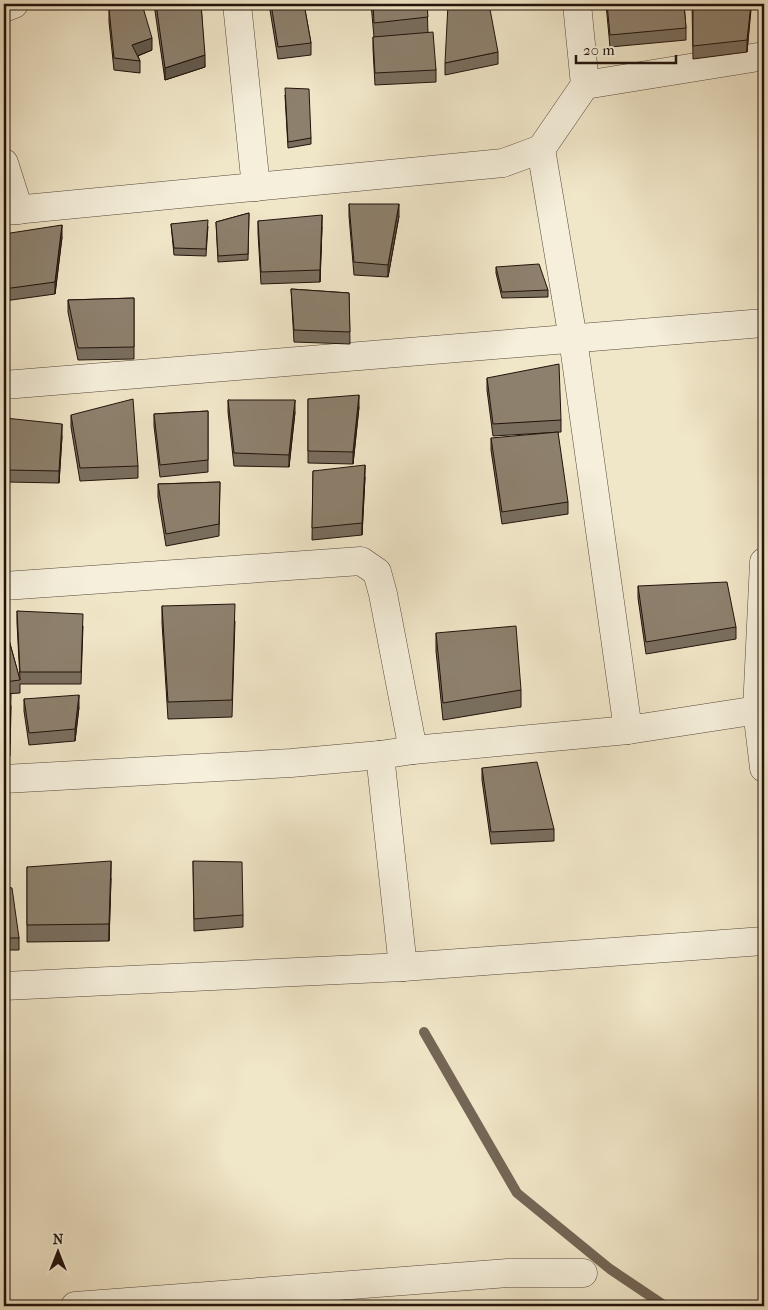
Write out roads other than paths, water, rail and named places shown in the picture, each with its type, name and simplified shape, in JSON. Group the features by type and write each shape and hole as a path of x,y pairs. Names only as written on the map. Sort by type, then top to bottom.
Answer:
{"street":[{"path":"4,8 14,4"},
{"path":"236,4 256,187"},
{"path":"4,163 12,210 503,163 541,149 585,85 577,4"},
{"path":"585,85 764,56"},
{"path":"541,149 573,339 628,730"},
{"path":"4,385 764,323"},
{"path":"4,586 361,561 378,572 413,750"},
{"path":"764,562 761,709 764,768"},
{"path":"4,779 291,763 380,755 413,750 628,730 761,709"},
{"path":"380,755 403,967"},
{"path":"4,986 403,967 764,941"},
{"path":"75,1306 508,1273 583,1273"}],"waterway":[{"path":"424,1032 517,1193 610,1269 665,1306"}]}
